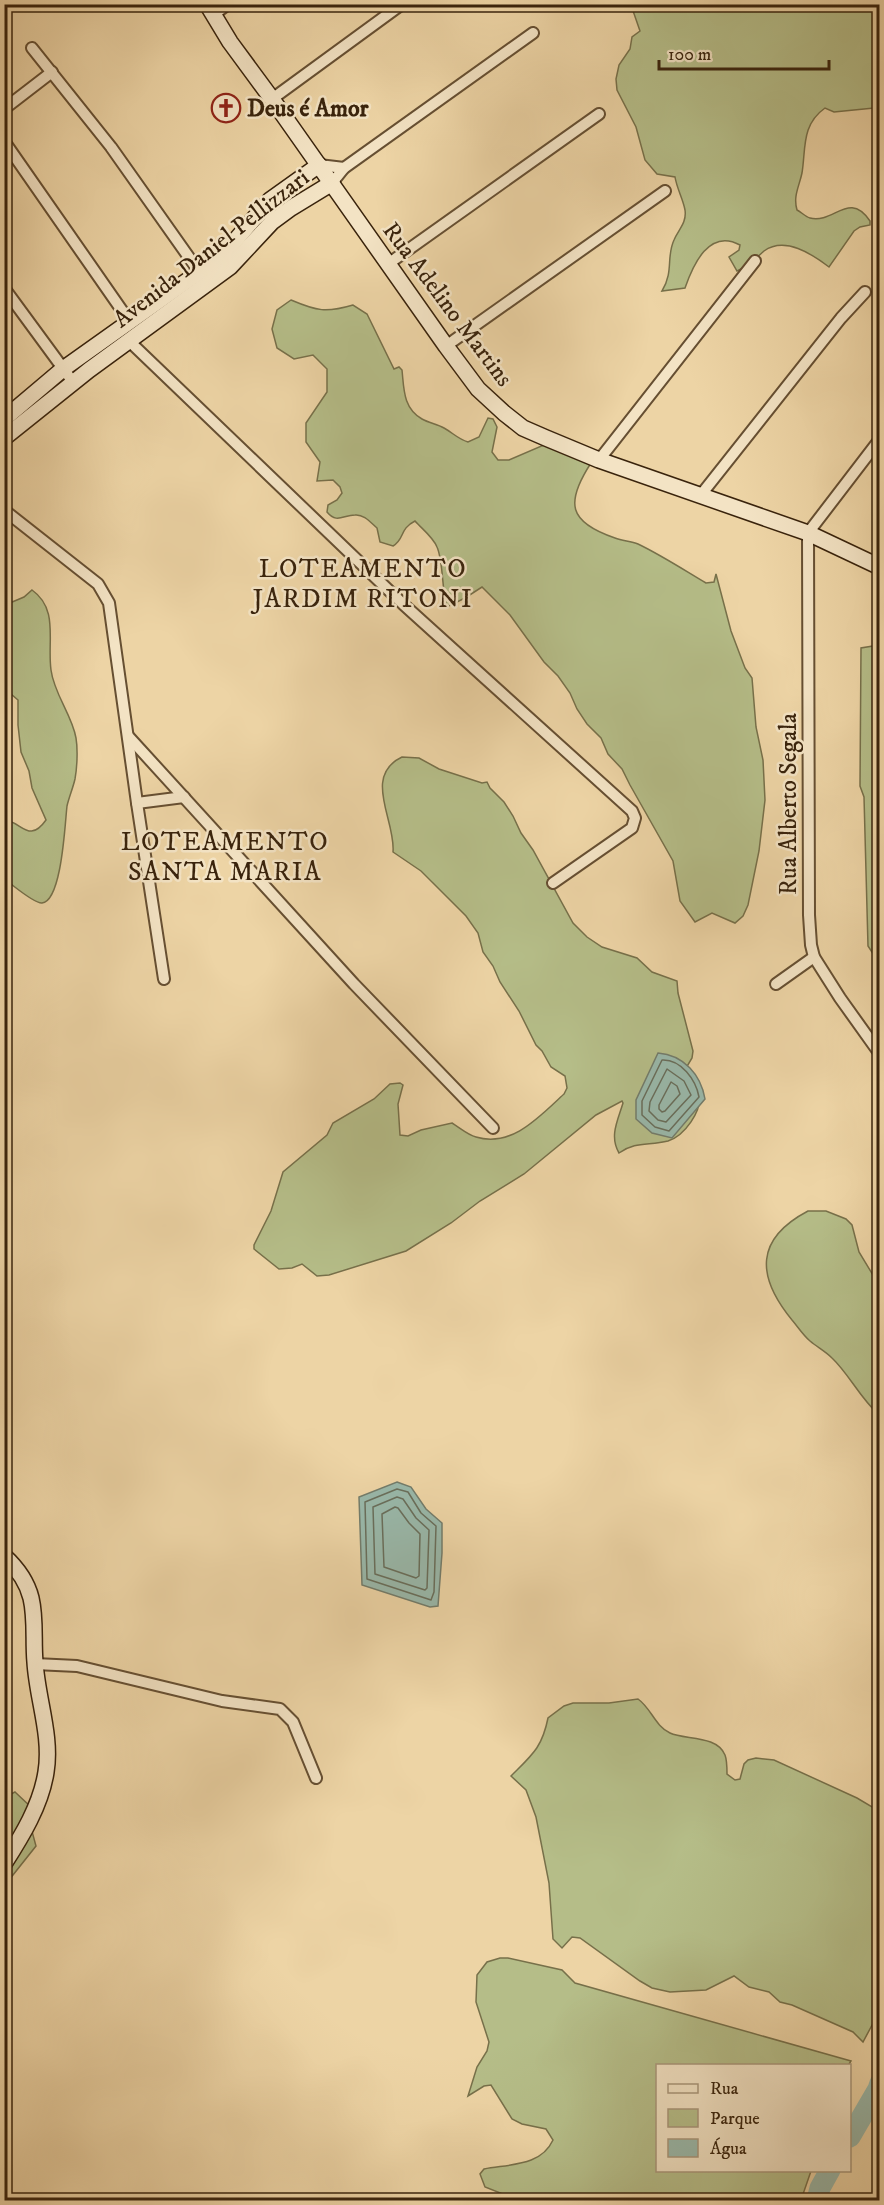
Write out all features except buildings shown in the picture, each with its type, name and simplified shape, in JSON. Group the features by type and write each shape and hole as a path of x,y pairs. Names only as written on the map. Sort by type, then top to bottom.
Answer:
{"street":[{"path":"210,10 228,4"},
{"path":"273,99 402,4"},
{"name":"Rua Adelino Martins","path":"210,10 478,389 523,428 599,460 808,533 879,567"},
{"path":"332,183 344,168 533,33"},
{"path":"32,48 111,147 200,273"},
{"path":"4,109 52,72"},
{"path":"388,264 599,114"},
{"path":"4,141 130,321"},
{"path":"319,165 344,168"},
{"name":"Avenida Daniel Pellizzari","path":"4,419 63,369 200,273 232,247 270,200 319,165"},
{"name":"Avenida Daniel Pellizzari","path":"4,438 73,382 230,267 278,218 332,183"},
{"path":"446,346 665,191"},
{"path":"599,460 755,261"},
{"path":"4,288 73,382"},
{"path":"700,496 841,318 865,292"},
{"path":"129,341 403,604 632,811 635,818 632,828 553,883"},
{"path":"808,533 879,439"},
{"path":"4,510 90,577 104,592 109,603 164,979"},
{"name":"Rua Alberto Segala","path":"808,533 808,915 811,945 814,957 840,999 879,1054"},
{"path":"128,736 354,984 493,1128"},
{"path":"137,803 184,797"},
{"path":"776,984 814,957"},
{"path":"4,1556 26,1583 31,1598 35,1664 49,1753 46,1775 31,1818 4,1864"},
{"path":"35,1664 77,1666 222,1701 280,1709 293,1722 316,1778"}],"green space":[{"path":"631,5 879,5 879,104 874,108 834,112 825,108 812,122 806,138 802,173 796,196 797,210 808,217 819,219 841,210 855,208 870,221 870,225 854,231 829,267 807,252 781,245 764,251 737,271 729,257 739,250 740,245 729,241 719,241 711,245 698,260 685,288 662,291 668,277 670,252 683,223 685,210 675,177 657,174 645,160 636,127 617,90 616,79 619,65 630,49 632,37 640,31"},
{"path":"291,300 322,310 353,305 367,314 394,369 399,367 402,370 406,398 416,415 468,442 479,437 488,418 493,419 497,427 492,452 498,460 509,460 553,441 591,463 577,489 575,500 580,518 588,525 599,532 638,544 706,583 714,582 716,574 731,631 745,668 752,678 756,727 763,760 765,800 759,851 748,905 743,916 735,923 712,913 695,922 680,901 673,861 622,769 608,754 601,738 587,724 558,676 544,662 510,615 482,587 449,606 446,604 437,547 415,521 406,527 393,546 380,542 377,528 364,517 355,515 334,518 327,512 328,505 337,500 342,493 333,480 317,481 320,462 306,442 306,423 327,392 327,369 313,355 294,359 277,348 272,329 277,310"},
{"path":"32,590 46,606 49,616 51,670 56,688 74,729 77,748 76,775 67,806 58,876 49,899 42,903 29,897 4,879 5,820 30,831 40,827 46,820 32,788 29,771 21,752 18,700 11,694 5,680 5,605 24,597"},
{"path":"880,645 879,963 868,946 864,797 860,786 861,648"},
{"path":"402,757 419,758 439,769 482,783 487,782 513,816 573,923 587,937 602,947 637,958 652,972 677,981 693,1051 686,1068 698,1090 698,1107 691,1122 674,1138 631,1147 619,1153 615,1134 622,1101 596,1115 524,1174 406,1251 329,1275 317,1276 302,1264 279,1269 254,1249 254,1245 271,1211 283,1172 327,1135 333,1123 374,1099 390,1084 403,1085 398,1104 400,1135 408,1136 421,1130 452,1123 473,1136 489,1139 502,1138 524,1128 545,1112 564,1094 567,1088 565,1076 551,1067 536,1045 519,1011 483,952 478,933 466,916 421,871 393,852 393,840 382,787 384,776 390,765"},
{"path":"808,1211 826,1211 846,1219 852,1225 859,1252 879,1285 879,1415 838,1364 803,1334 780,1304 767,1274 770,1246 778,1234 791,1222"},
{"path":"638,1699 665,1730 676,1735 708,1741 721,1749 726,1757 727,1774 735,1780 740,1779 744,1764 748,1760 756,1758 774,1760 857,1798 874,1808 879,1814 879,2012 863,2042 853,2032 780,2002 769,1992 749,1987 734,1976 706,1990 670,1992 652,1988 640,1981 580,1938 572,1937 562,1948 553,1939 549,1883 536,1817 526,1790 511,1776 539,1744 548,1718 564,1706 573,1703 609,1703"},
{"path":"15,1792 31,1807 30,1824 36,1846 5,1885 5,1797"},
{"path":"508,1958 562,1970 575,1983 851,2061 849,2064 656,2064 656,2172 811,2172 801,2200 518,2200 485,2187 480,2174 484,2169 533,2159 548,2149 553,2140 546,2129 522,2124 512,2119 491,2085 484,2086 468,2096 477,2067 487,2051 489,2042 476,2002 477,1975 487,1962"}],"water":[{"path":"658,1053 676,1058 690,1068 700,1082 705,1099 672,1138 652,1133 636,1119 636,1100"},
{"path":"397,1482 411,1487 426,1509 442,1523 438,1606 430,1607 362,1585 359,1497"}],"waterway":[{"path":"851,2135 880,2083"},
{"path":"817,2200 820,2188 829,2172"}],"place":[{"name":"Deus é Amor","path":"226,108"}],"district":[{"name":"LOTEAMENTO JARDIM RITONI","path":"363,583"},
{"name":"LOTEAMENTO SANTA MARIA","path":"225,856"}]}
